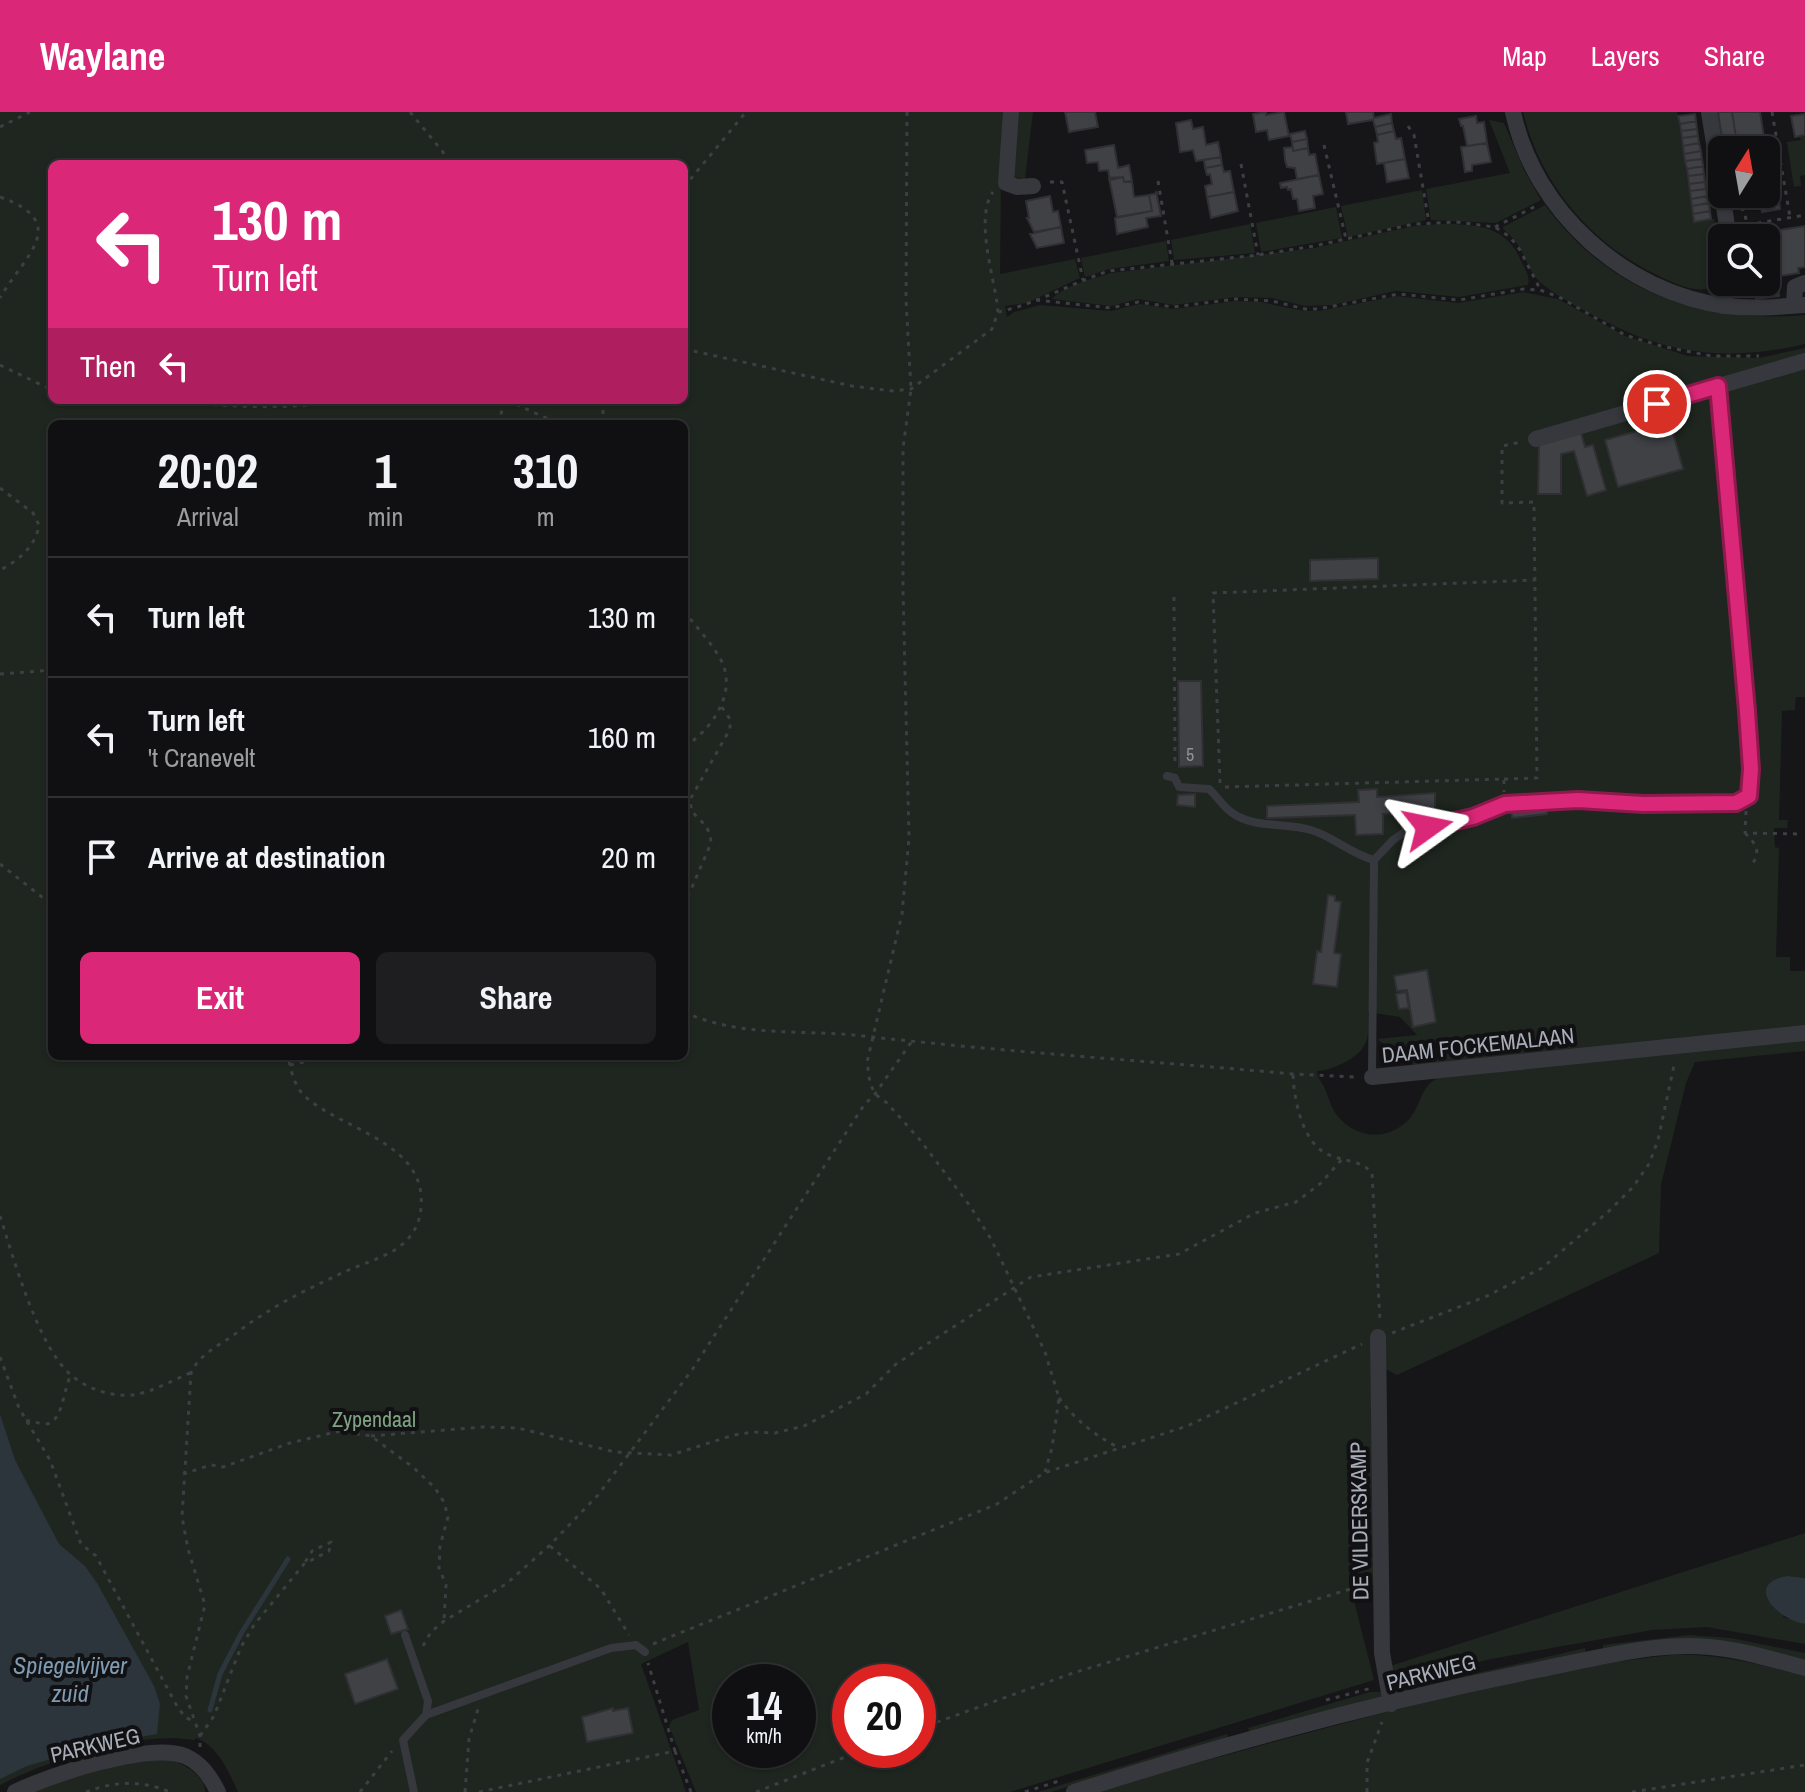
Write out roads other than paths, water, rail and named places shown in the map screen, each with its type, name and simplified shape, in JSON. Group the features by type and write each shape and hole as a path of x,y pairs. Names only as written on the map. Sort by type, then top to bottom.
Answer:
{"street":[{"path":"1011,112 1006,183 1017,187 1033,186"},
{"path":"1513,112 1522,143 1551,197 1586,239 1632,273 1673,293 1723,306 1754,308 1800,305 1795,287 1805,283"},
{"path":"1709,112 1713,136"},
{"path":"1723,306 1725,296"},
{"path":"1536,439 1805,361"},
{"name":"DAAM FOCKEMALAAN","path":"1372,1077 1805,1033"},
{"name":"DE VILDERSKAMP","path":"1378,1337 1382,1653 1391,1704"},
{"name":"PARKWEG","path":"1074,1792 1211,1751 1391,1704 1596,1658 1672,1648 1710,1647 1805,1668"},
{"name":"PARKWEG","path":"15,1792 63,1773 152,1753 179,1754 197,1763 218,1792"}],"lane":[{"path":"1171,777 1179,787 1209,789 1229,811 1241,818 1309,830 1374,860 1406,831 1473,817 1505,804 1578,800 1643,804 1736,803 1749,796 1751,769 1747,711 1718,386"},
{"name":"DAAM FOCKEMALAAN","path":"1372,1077 1374,860"},
{"path":"405,1635 428,1701 426,1715"},
{"path":"414,1792 403,1740 426,1715 611,1648 636,1645 645,1652"}],"water":[{"name":"Spiegelvijver zuid","path":"0,1414 15,1460 59,1544 85,1566 97,1583 154,1686 160,1704 157,1734 106,1743 27,1766 0,1779"},
{"path":"1788,1576 1805,1578 1805,1624 1794,1621 1775,1608 1766,1593 1775,1580"}],"waterway":[{"path":"210,1710 220,1674 242,1632 288,1559"}],"park label":[{"name":"Zypendaal","path":"374,1419"}]}
